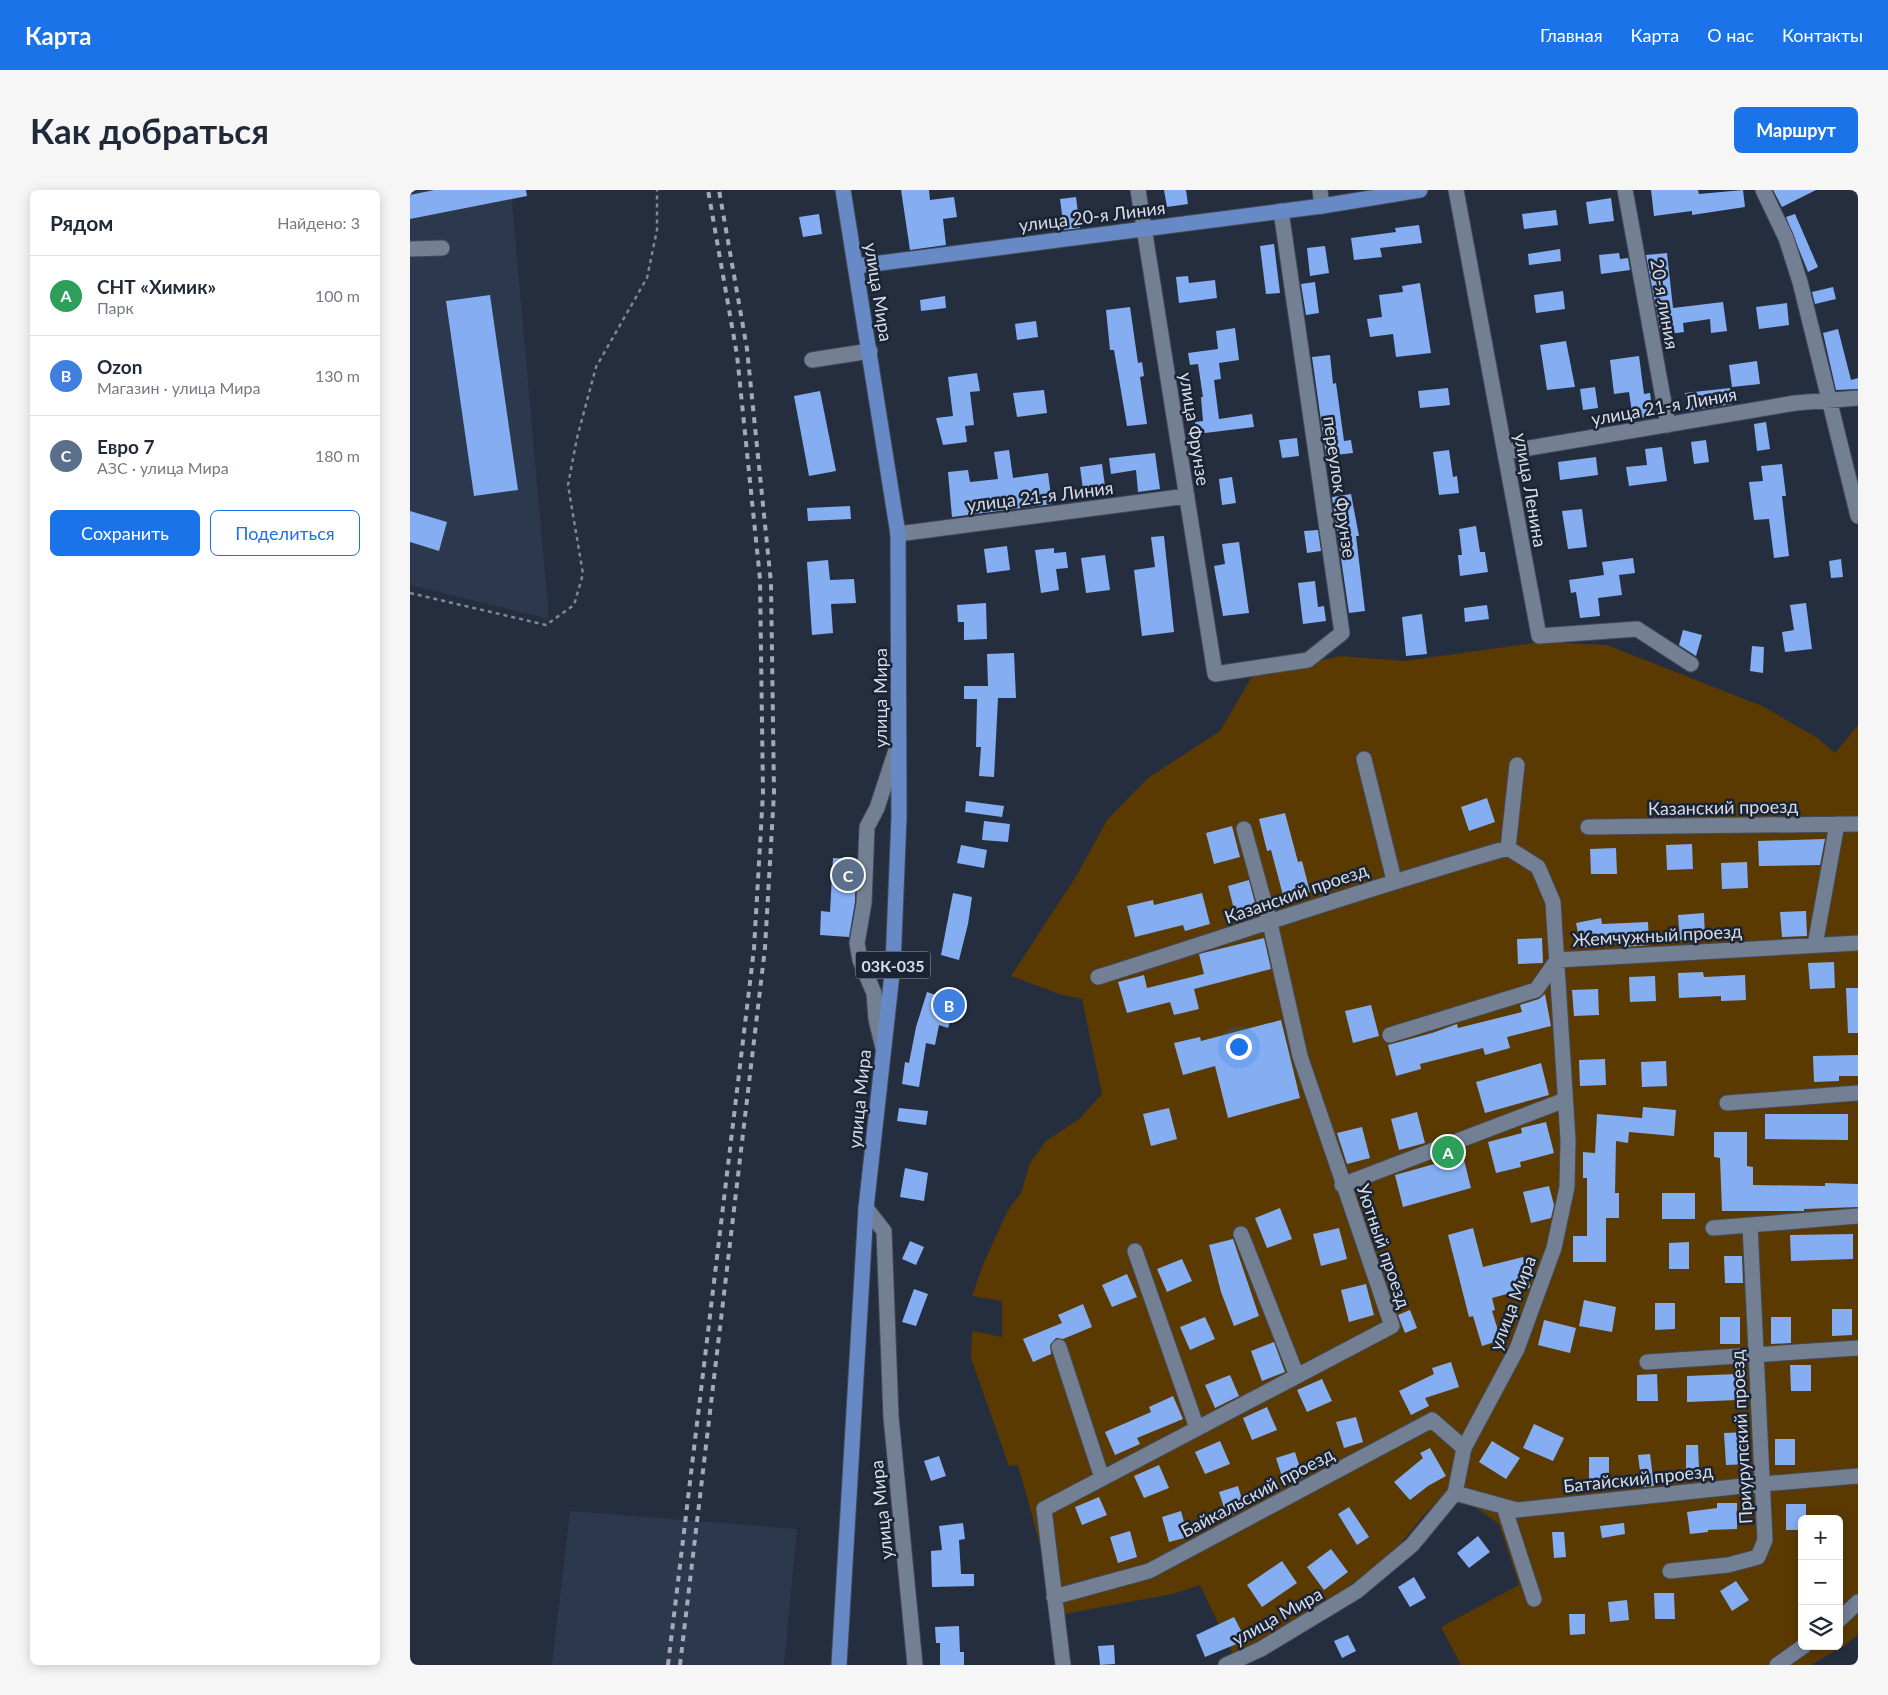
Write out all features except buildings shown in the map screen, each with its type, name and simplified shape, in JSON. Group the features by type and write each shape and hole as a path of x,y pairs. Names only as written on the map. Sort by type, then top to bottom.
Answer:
{"main road":[{"name":"улица Мира","path":"839,1665 866,1208 893,965 899,818 898,534 857,266 843,190"},
{"name":"улица 20-я Линия","path":"857,266 1322,206 1420,190"}],"street":[{"name":"улица Фрунзе","path":"1138,190 1215,674"},
{"path":"1320,190 1322,206"},
{"name":"улица Ленина","path":"1456,190 1539,636 1637,629 1691,664"},
{"name":"20-я линия","path":"1625,190 1668,425"},
{"path":"1763,190 1786,238 1800,282 1858,516"},
{"name":"переулок Фрунзе","path":"1215,674 1308,660 1342,633 1281,211"},
{"path":"410,249 442,248"},
{"path":"812,360 870,351"},
{"name":"улица 21-я Линия","path":"1506,452 1795,403 1858,398"},
{"name":"улица 21-я Линия","path":"898,534 1187,496"},
{"path":"883,1050 876,1020 874,993 860,960 857,943 864,903 867,827 877,808 899,741"},
{"path":"1364,759 1394,880"},
{"path":"1508,848 1517,766"},
{"path":"1814,945 1838,824"},
{"name":"Казанский проезд","path":"1588,827 1858,824"},
{"name":"Уютный проезд","path":"1054,1597 1044,1509 1392,1326 1342,1185 1300,1056 1270,923 1244,829"},
{"name":"Казанский проезд","path":"1098,977 1270,923 1394,880 1508,848"},
{"name":"улица Мира","path":"1226,1665 1261,1649 1357,1591 1412,1544 1455,1493 1464,1448 1517,1349 1554,1248 1567,1187 1568,1140 1553,902 1538,867 1508,848"},
{"name":"Жемчужный проезд","path":"1390,1035 1536,990 1558,960 1858,943"},
{"path":"1727,1103 1858,1093"},
{"path":"1342,1185 1565,1100"},
{"name":"улица Мира","path":"866,1208 884,1231 890,1417 915,1665"},
{"path":"1713,1228 1858,1216"},
{"name":"Приурупский проезд","path":"1670,1571 1728,1564 1758,1557 1765,1540 1750,1225"},
{"path":"1241,1234 1297,1376"},
{"path":"1135,1251 1197,1428"},
{"path":"1059,1347 1102,1478"},
{"path":"1647,1362 1858,1348"},
{"name":"Байкальский проезд","path":"1054,1597 1149,1571 1432,1420 1464,1448"},
{"name":"Батайский проезд","path":"1455,1493 1517,1510 1762,1484 1858,1476"},
{"path":"1504,1507 1534,1599"},
{"path":"1054,1597 1063,1665"},
{"path":"1843,1616 1858,1602"},
{"path":"1777,1665 1798,1650"}],"path":[{"path":"410,593 546,625 574,605 583,574 568,486 576,438 596,367 647,278 657,230 657,190"}],"shaded area":[{"path":"410,190 511,190 549,619 410,585"},
{"path":"1541,642 1607,645 1762,706 1816,737 1835,753 1858,725 1858,1634 1843,1647 1843,1515 1798,1515 1798,1650 1837,1650 1810,1665 1461,1665 1441,1627 1519,1585 1499,1524 1455,1493 1435,1504 1396,1549 1351,1585 1293,1622 1233,1655 1200,1585 1173,1594 1053,1616 1043,1559 1018,1465 1009,1466 971,1358 972,1331 1002,1337 1002,1301 972,1296 984,1262 1008,1210 1021,1193 1030,1163 1046,1141 1079,1119 1102,1094 1082,999 1062,995 1011,976 1077,875 1107,820 1148,778 1220,731 1253,675 1341,656 1405,661"},
{"path":"570,1511 797,1529 784,1665 552,1665"}],"railway":[{"path":"668,1665 754,949 763,793 760,579 737,355 708,190"},
{"path":"680,1665 765,948 774,793 771,583 747,349 719,190"}],"place":[{"name":"Евро 7","path":"848,875"},
{"name":"Ozon","path":"949,1005"},
{"name":"СНТ «Химик»","path":"1448,1152"}]}
